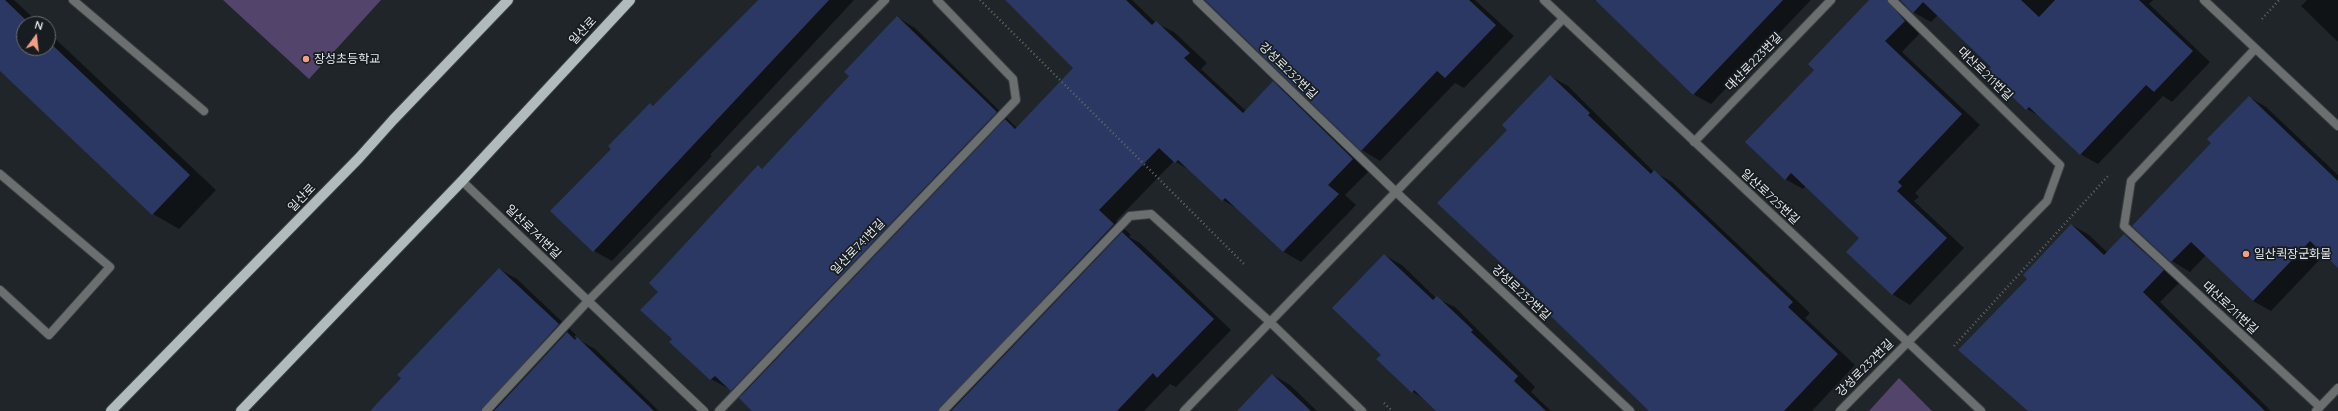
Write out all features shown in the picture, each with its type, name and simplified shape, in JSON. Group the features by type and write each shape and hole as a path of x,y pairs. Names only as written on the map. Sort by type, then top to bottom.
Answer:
{"main road":[{"name":"일산로","path":"111,411 354,164 393,120 508,0"},
{"name":"일산로","path":"241,411 462,180 630,0"}],"street":[{"path":"73,0 204,111"},
{"path":"486,411 588,301 885,0"},
{"name":"일산로741번길","path":"719,411 1016,100 1013,79 937,0"},
{"name":"강성로232번길","path":"1197,0 1396,192 1630,411"},
{"name":"일산로725번길","path":"1544,0 1981,411"},
{"name":"대산로223번길","path":"1694,142 1831,0"},
{"name":"대산로211번길","path":"1892,0 2060,165"},
{"path":"2204,0 2338,126"},
{"path":"1184,411 1563,19"},
{"name":"대산로211번길","path":"2255,49 2131,180 2124,226 2318,409 2338,388"},
{"name":"강성로232번길","path":"1840,411 2047,201 2060,165"},
{"path":"0,174 110,267 49,335 0,290"},
{"name":"일산로741번길","path":"462,180 704,411"},
{"path":"943,411 1130,216 1151,214 1270,322 1362,411"}],"path":[{"path":"980,0 1249,269"},
{"path":"2262,19 2279,0"},
{"path":"1954,346 2110,174"}],"shaded area":[{"path":"223,0 381,0 309,79"},
{"path":"1899,378 1932,411 1869,411"}],"building":[{"path":"0,0 5,0 22,16 16,16 16,56 56,56 56,49 190,175 152,215 0,71"},
{"path":"758,0 829,0 593,252 550,211 611,149 608,146 650,103 653,106"},
{"path":"1005,0 1126,0 1152,25 1156,21 1190,53 1184,58 1243,113 1273,81 1353,159 1328,185 1339,194 1283,252 1225,198 1222,201 1178,160 1175,163 1159,148 1099,210 1114,224 938,411 752,411 739,398 1005,119 1015,129 1073,68"},
{"path":"1205,0 1469,0 1496,25 1445,78 1437,71 1361,151"},
{"path":"1595,0 1783,0 1693,95"},
{"path":"1869,0 1887,0 1905,21 1885,41 1962,114 1898,182 1902,186 1897,191 1947,238 1892,295 1846,252 1859,238 1791,173 1785,180 1745,142 1814,70 1808,64"},
{"path":"1900,0 2021,0 2039,17 2055,0 2139,0 2193,51 2154,92 2146,85 2080,155 2029,107 2026,110 1986,72 1991,67 1923,2 1913,13"},
{"path":"897,16 997,112 731,391 715,376 710,380 669,342 672,339 640,310 658,292 649,283 758,165 762,169 849,76 844,72"},
{"path":"1550,75 1590,113 1588,115 1651,174 1654,170 1793,302 1788,307 1838,354 1784,411 1649,411 1531,297 1534,294 1437,203 1507,130 1502,125"},
{"path":"2249,96 2338,181 2338,268 2310,241 2253,301 2191,242 2171,262 2132,226 2211,143 2207,139"},
{"path":"2071,224 2104,255 2124,234 2164,270 2143,292 2265,411 2028,411 1958,350 2027,279 2023,275"},
{"path":"1122,232 1214,319 1157,378 1153,373 1117,411 951,411"},
{"path":"1384,254 1433,300 1437,296 1473,330 1471,332 1518,376 1514,381 1546,411 1436,411 1414,390 1412,393 1376,359 1381,355 1332,308"},
{"path":"499,268 559,324 481,411 370,411 401,378 397,375"},
{"path":"567,332 575,340 577,337 654,411 494,411"},
{"path":"1272,374 1311,411 1237,411"}],"place":[{"name":"장성초등학교","path":"306,59"},
{"name":"일산퀵장군화물","path":"2246,254"}]}
